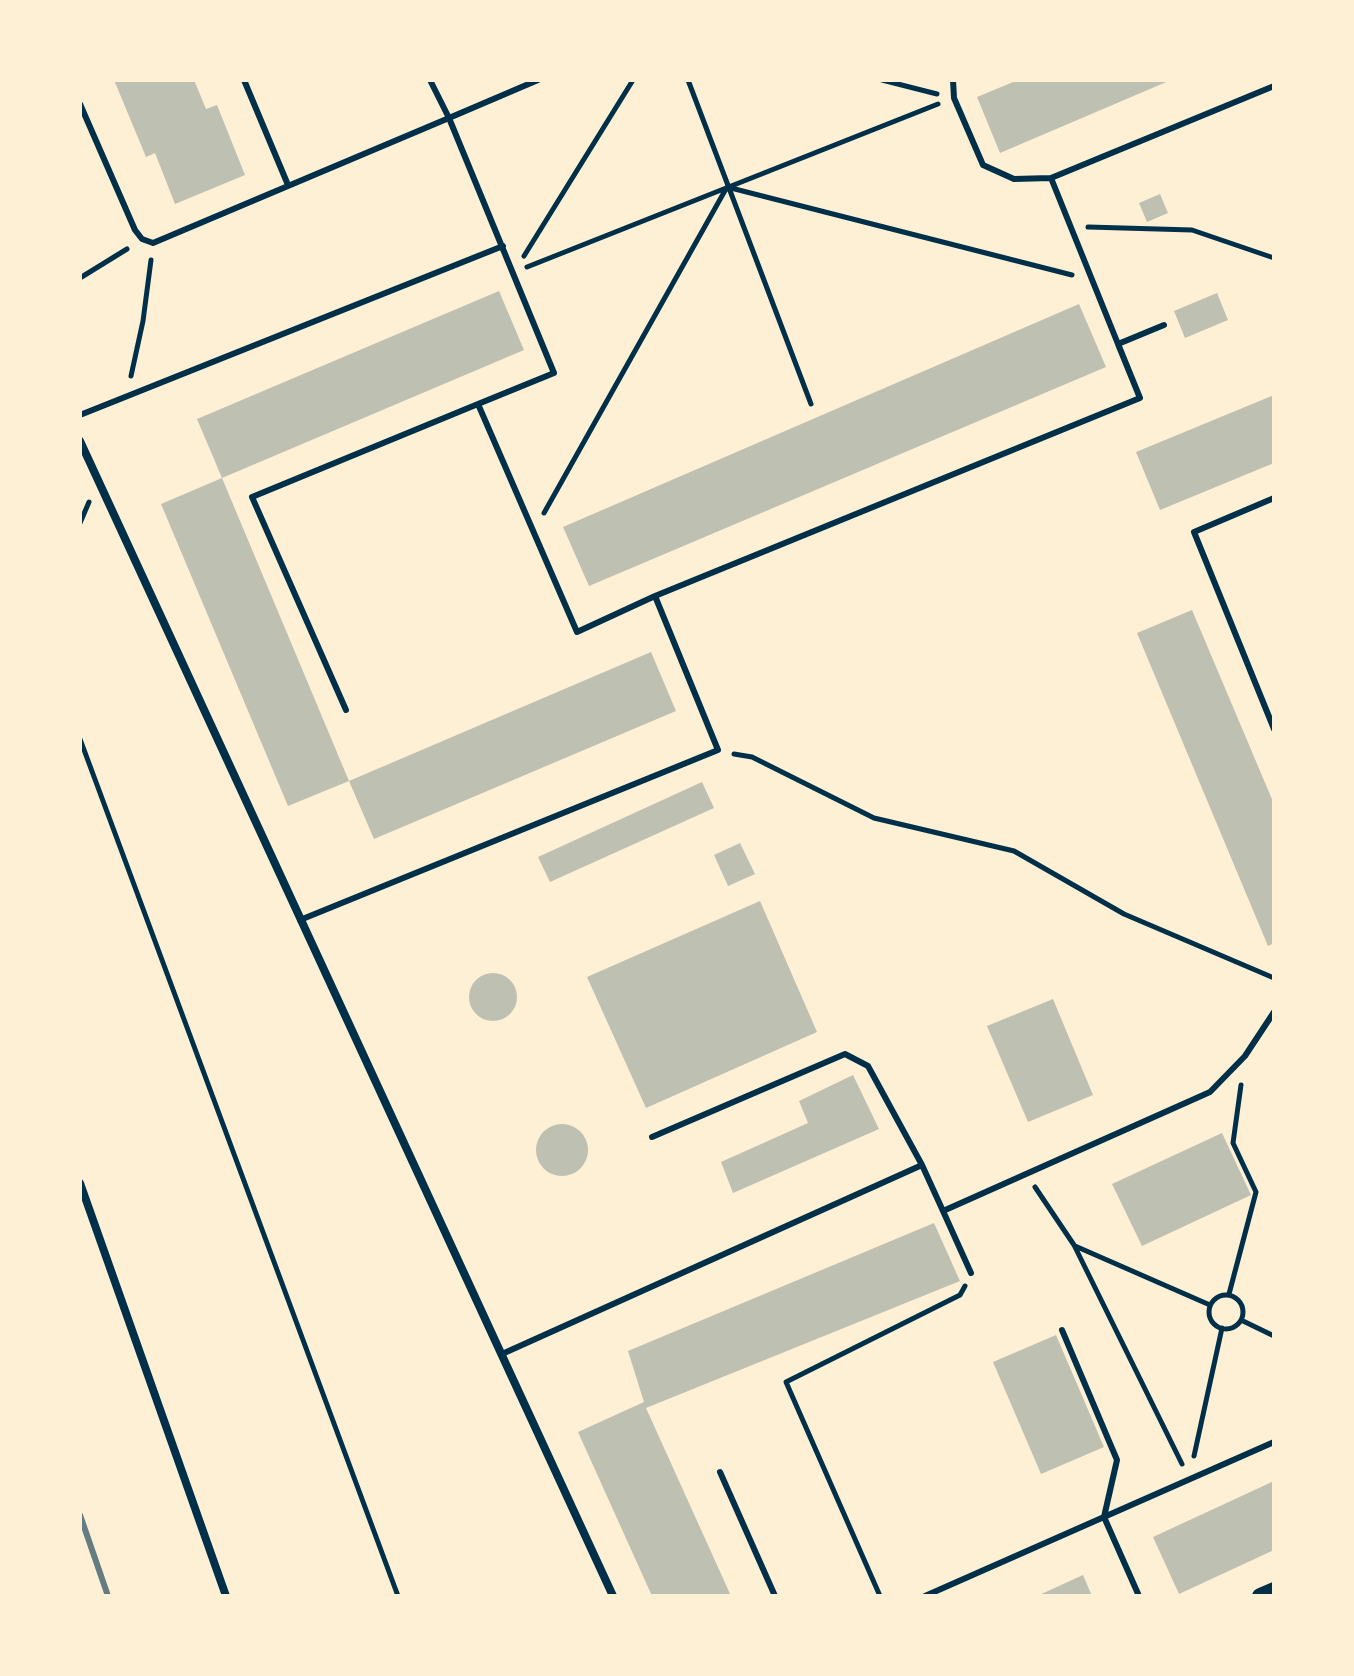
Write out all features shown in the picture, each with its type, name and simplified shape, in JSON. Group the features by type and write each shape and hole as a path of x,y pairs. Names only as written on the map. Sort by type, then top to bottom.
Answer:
{"main road":[{"path":"1260,1596 1274,1590"}],"street":[{"path":"80,441 613,1596"},
{"path":"80,1183 226,1596"}],"lane":[{"path":"244,80 288,185"},
{"path":"346,710 252,497 554,373 449,118 430,80"},
{"path":"80,104 135,230 142,239 153,243 538,80"},
{"path":"953,80 954,98 983,165 1014,179 1051,178 1274,86"},
{"path":"478,404 577,632 655,596 1140,398 1051,178"},
{"path":"80,415 503,246"},
{"path":"1118,344 1164,325"},
{"path":"1274,498 1194,532 1274,729"},
{"path":"300,920 718,750 655,596"},
{"path":"943,1211 1210,1092 1245,1056 1274,1012"},
{"path":"652,1137 845,1054 868,1066 922,1165 971,1273"},
{"path":"502,1354 922,1165"},
{"path":"1062,1330 1117,1460 1104,1517 1139,1596"},
{"path":"925,1596 1274,1442"},
{"path":"720,1472 775,1596"}],"path":[{"path":"513,273 633,80"},
{"path":"688,80 811,404"},
{"path":"882,80 954,98"},
{"path":"513,273 954,98"},
{"path":"727,187 1092,280"},
{"path":"534,532 727,187"},
{"path":"1071,226 1192,230 1274,258"},
{"path":"80,278 142,239"},
{"path":"126,397 143,321 153,243"},
{"path":"80,739 398,1596"},
{"path":"718,750 752,757 874,818 1014,851 1124,914 1274,978"},
{"path":"1229,1294 1256,1192 1233,1143 1245,1056"},
{"path":"1026,1174 1074,1245 1189,1479"},
{"path":"1074,1245 1210,1305"},
{"path":"880,1596 786,1382 960,1295 971,1273"},
{"path":"1229,1294 1242,1304 1241,1320 1230,1329 1222,1328 1211,1320 1208,1313 1210,1305 1214,1299 1229,1294"},
{"path":"1241,1320 1274,1336"},
{"path":"1189,1479 1222,1328"}],"building":[{"path":"114,80 194,80 206,109 217,105 245,175 175,204 155,153 146,157"},
{"path":"1018,80 1171,80 1000,153 977,97"},
{"path":"1160,194 1168,213 1147,222 1139,203"},
{"path":"499,291 524,350 222,478 197,419"},
{"path":"1217,293 1228,320 1185,338 1174,311"},
{"path":"1079,304 1106,367 589,586 563,527"},
{"path":"1274,395 1274,463 1160,510 1136,452"},
{"path":"222,478 349,781 288,806 161,504"},
{"path":"1192,610 1274,804 1274,943 1268,946 1137,633"},
{"path":"651,652 676,711 374,839 349,781"},
{"path":"702,782 714,808 550,882 538,857"},
{"path":"740,843 755,874 728,886 714,855"},
{"path":"760,901 817,1032 646,1108 587,977"},
{"path":"493,973 510,980 517,997 510,1014 493,1021 476,1014 469,997 476,980"},
{"path":"1053,999 1093,1095 1028,1122 987,1026"},
{"path":"853,1075 879,1129 733,1193 721,1162 808,1123 799,1101"},
{"path":"562,1124 580,1132 588,1150 580,1168 562,1176 544,1168 536,1150 544,1132"},
{"path":"1222,1133 1251,1195 1142,1246 1112,1184"},
{"path":"934,1223 960,1281 646,1408 731,1596 652,1596 578,1432 644,1402 628,1351"},
{"path":"1056,1335 1104,1447 1041,1474 993,1362"},
{"path":"1274,1481 1274,1550 1179,1594 1153,1537"},
{"path":"1083,1575 1092,1596 1037,1596"}],"railway":[{"path":"80,1515 108,1596"}]}
